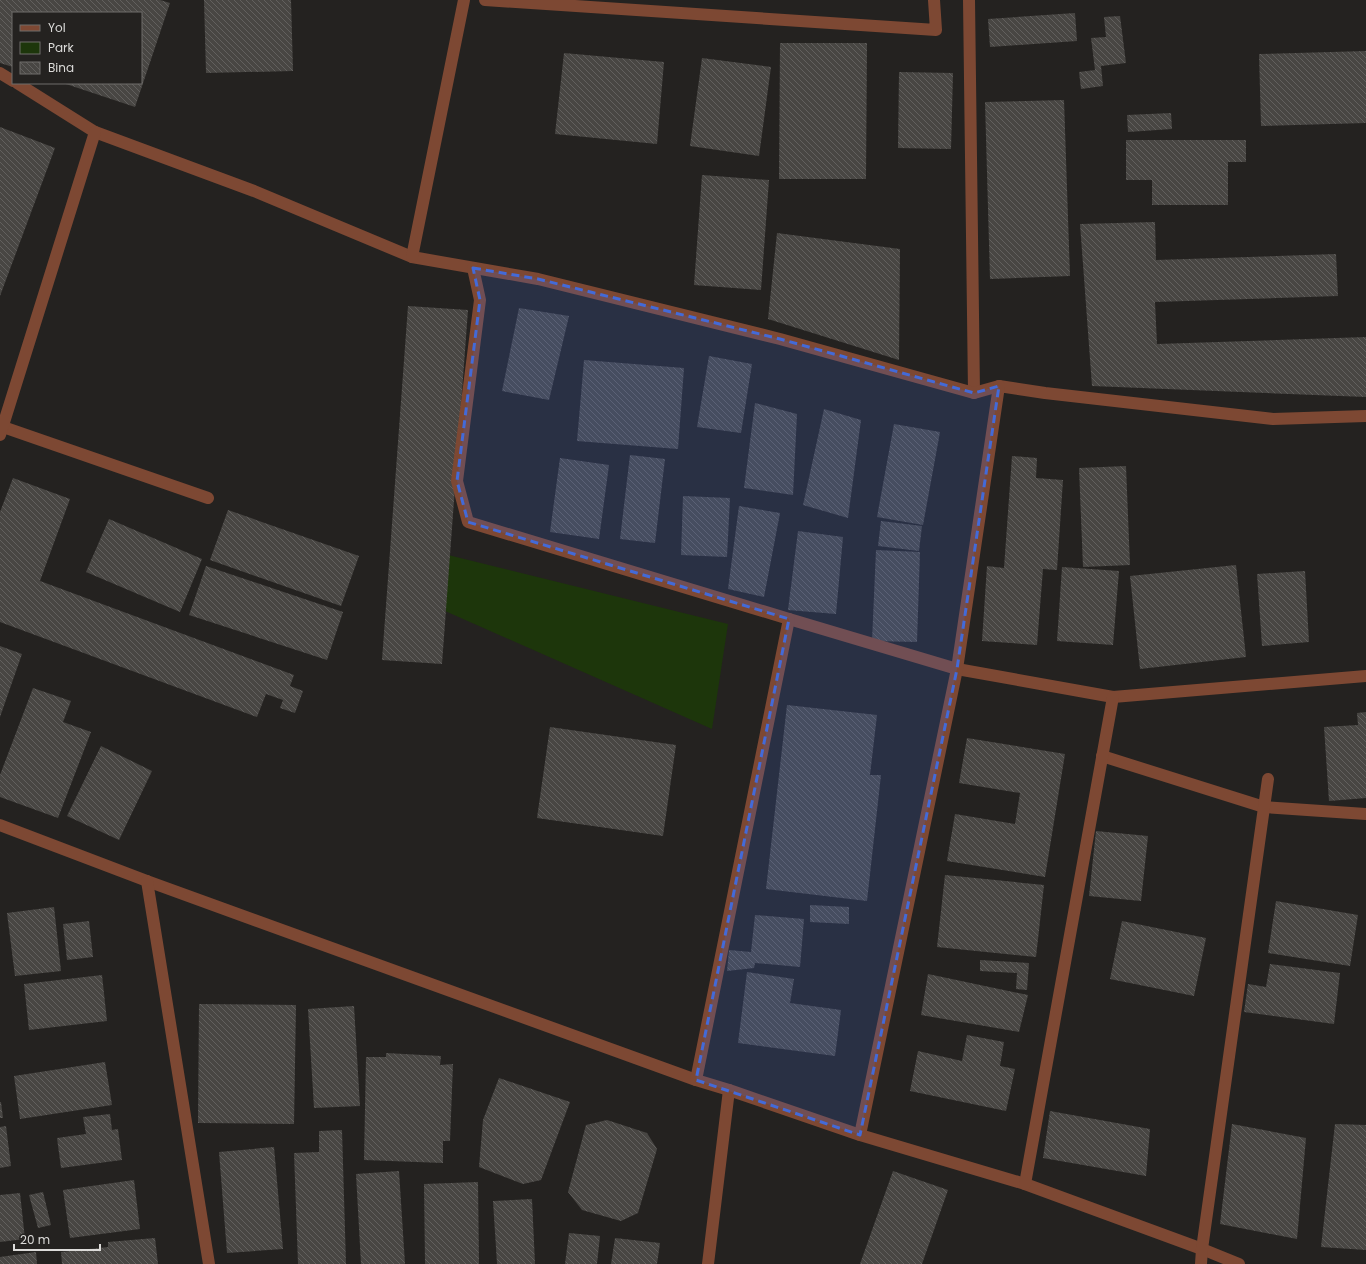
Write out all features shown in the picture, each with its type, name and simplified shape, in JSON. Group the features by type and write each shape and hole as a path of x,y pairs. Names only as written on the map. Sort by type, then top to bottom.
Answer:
{"street":[{"path":"412,257 464,0"},
{"path":"485,0 936,30 934,0"},
{"path":"969,0 974,393"},
{"path":"0,73 12,80"},
{"path":"19,84 95,132 254,191 412,257 538,279 780,339 974,393 999,386 1045,393 1273,419 1366,416"},
{"path":"95,132 1,429 208,498"},
{"path":"473,268 480,300 458,481 468,522 789,620 957,669 1113,697 1366,676"},
{"path":"860,1136 957,669 999,386"},
{"path":"696,1080 789,620"},
{"path":"1025,1184 1113,697"},
{"path":"1102,756 1264,807 1366,814"},
{"path":"1201,1264 1268,779"},
{"path":"0,825 147,881 696,1080 729,1090 860,1136 1025,1184 1239,1264"},
{"path":"147,881 209,1264"},
{"path":"708,1264 729,1090"}],"highlighted area":[{"path":"473,268 538,279 780,339 974,393 999,386 957,669 860,1135 696,1080 789,619 468,522 457,481 480,300"}],"green space":[{"path":"436,552 728,624 712,729 436,607"}],"building":[{"path":"0,0 160,0 170,3 135,107 66,84 142,84 142,12 12,12 12,67 0,63"},
{"path":"204,0 291,0 293,71 206,73"},
{"path":"1075,13 1077,41 990,47 988,19"},
{"path":"1120,16 1126,63 1101,66 1103,86 1081,89 1079,72 1095,70 1091,38 1106,37 1104,17"},
{"path":"780,43 867,43 866,179 779,179"},
{"path":"1366,51 1366,123 1261,126 1259,54"},
{"path":"564,53 664,62 657,144 555,134"},
{"path":"702,58 771,67 759,156 690,146"},
{"path":"899,72 953,73 951,149 898,148"},
{"path":"1064,100 1070,276 990,279 985,102"},
{"path":"1171,113 1172,129 1128,132 1127,115"},
{"path":"0,127 55,148 0,296"},
{"path":"1126,140 1246,140 1246,162 1228,162 1228,205 1152,205 1152,180 1126,180"},
{"path":"702,175 769,180 761,290 694,285"},
{"path":"1155,222 1156,260 1336,254 1338,296 1155,302 1157,344 1366,337 1366,397 1092,386 1080,224"},
{"path":"777,233 900,249 899,360 768,319"},
{"path":"408,306 468,310 442,664 382,660"},
{"path":"519,308 569,316 549,400 502,391"},
{"path":"709,356 752,364 741,433 697,427"},
{"path":"584,360 684,368 678,449 577,441"},
{"path":"755,403 797,414 793,495 744,488"},
{"path":"824,409 861,420 848,518 803,505"},
{"path":"894,424 940,432 923,525 877,517"},
{"path":"630,455 665,459 655,543 620,539"},
{"path":"1012,456 1037,458 1036,478 1063,480 1057,570 1043,569 1037,645 982,641 987,566 1004,568"},
{"path":"560,458 609,465 599,539 550,532"},
{"path":"1126,466 1130,565 1083,567 1079,468"},
{"path":"13,478 70,499 40,581 294,675 290,686 303,691 295,713 280,708 283,700 266,694 257,717 0,622 0,512"},
{"path":"683,496 730,498 727,557 681,555"},
{"path":"739,506 780,513 764,597 728,589"},
{"path":"228,510 359,556 341,606 210,560"},
{"path":"109,519 202,559 180,612 86,572"},
{"path":"881,521 922,526 919,551 878,546"},
{"path":"798,531 843,537 836,614 788,610"},
{"path":"876,550 920,552 917,642 872,641"},
{"path":"1236,565 1246,657 1140,669 1130,576"},
{"path":"206,566 343,612 327,660 189,615"},
{"path":"1062,567 1119,571 1113,645 1057,641"},
{"path":"1305,571 1309,642 1262,646 1257,574"},
{"path":"0,646 22,654 0,717"},
{"path":"33,688 71,701 63,722 91,732 58,818 0,797 0,775"},
{"path":"787,705 877,715 870,775 881,775 867,901 766,889"},
{"path":"1366,712 1366,798 1329,801 1324,727 1358,725 1357,713"},
{"path":"550,727 676,745 663,836 537,818"},
{"path":"967,738 1065,754 1045,877 947,861 955,814 1015,824 1020,793 959,783"},
{"path":"101,746 152,771 119,840 67,816"},
{"path":"1096,831 1148,836 1141,901 1089,896"},
{"path":"945,875 1044,885 1036,957 937,947"},
{"path":"1276,901 1358,915 1350,966 1268,953"},
{"path":"810,905 849,907 849,924 810,922"},
{"path":"54,907 61,971 15,976 7,913"},
{"path":"755,915 804,919 800,967 755,963 754,968 727,971 729,950 751,952"},
{"path":"89,921 93,957 67,960 63,924"},
{"path":"1122,921 1206,938 1194,996 1110,979"},
{"path":"980,960 1029,963 1027,990 1016,989 1017,973 980,971"},
{"path":"1270,964 1340,973 1334,1024 1244,1012 1248,984 1266,987"},
{"path":"747,972 794,979 790,1003 841,1010 835,1056 738,1043"},
{"path":"928,974 1028,995 1019,1032 921,1015"},
{"path":"102,975 107,1021 29,1030 24,984"},
{"path":"199,1004 296,1005 294,1124 198,1123"},
{"path":"354,1006 360,1106 314,1108 308,1009"},
{"path":"967,1035 1004,1042 1000,1066 1015,1069 1006,1111 910,1091 918,1051 962,1061"},
{"path":"386,1053 441,1056 440,1065 453,1064 450,1141 443,1141 443,1163 364,1160 366,1057 386,1057"},
{"path":"105,1062 112,1105 20,1119 14,1076"},
{"path":"499,1078 570,1102 541,1180 523,1184 479,1167 483,1120"},
{"path":"1,1102 3,1118 0,1118"},
{"path":"1050,1111 1150,1129 1146,1176 1043,1158"},
{"path":"110,1114 112,1130 118,1129 122,1160 61,1168 57,1138 86,1134 83,1117"},
{"path":"607,1120 647,1133 657,1149 638,1213 621,1221 582,1210 568,1192 586,1125"},
{"path":"1232,1124 1306,1138 1297,1239 1220,1224"},
{"path":"1335,1124 1366,1125 1366,1250 1321,1247"},
{"path":"6,1126 11,1166 0,1168 0,1127"},
{"path":"342,1130 346,1264 298,1264 294,1153 319,1152 319,1131"},
{"path":"274,1147 283,1249 227,1253 219,1152"},
{"path":"399,1171 405,1264 361,1264 356,1174"},
{"path":"893,1171 948,1190 922,1264 860,1264"},
{"path":"134,1180 140,1229 70,1238 63,1190"},
{"path":"478,1182 479,1264 425,1264 424,1184"},
{"path":"43,1192 51,1225 38,1228 29,1195"},
{"path":"20,1193 25,1239 0,1242 0,1195"},
{"path":"532,1199 535,1264 497,1264 493,1201"},
{"path":"569,1233 600,1236 597,1264 565,1264"},
{"path":"155,1238 158,1264 62,1264 61,1252 108,1247 108,1242"},
{"path":"615,1238 660,1243 657,1264 611,1264"},
{"path":"36,1252 37,1264 0,1264 0,1257"}]}
